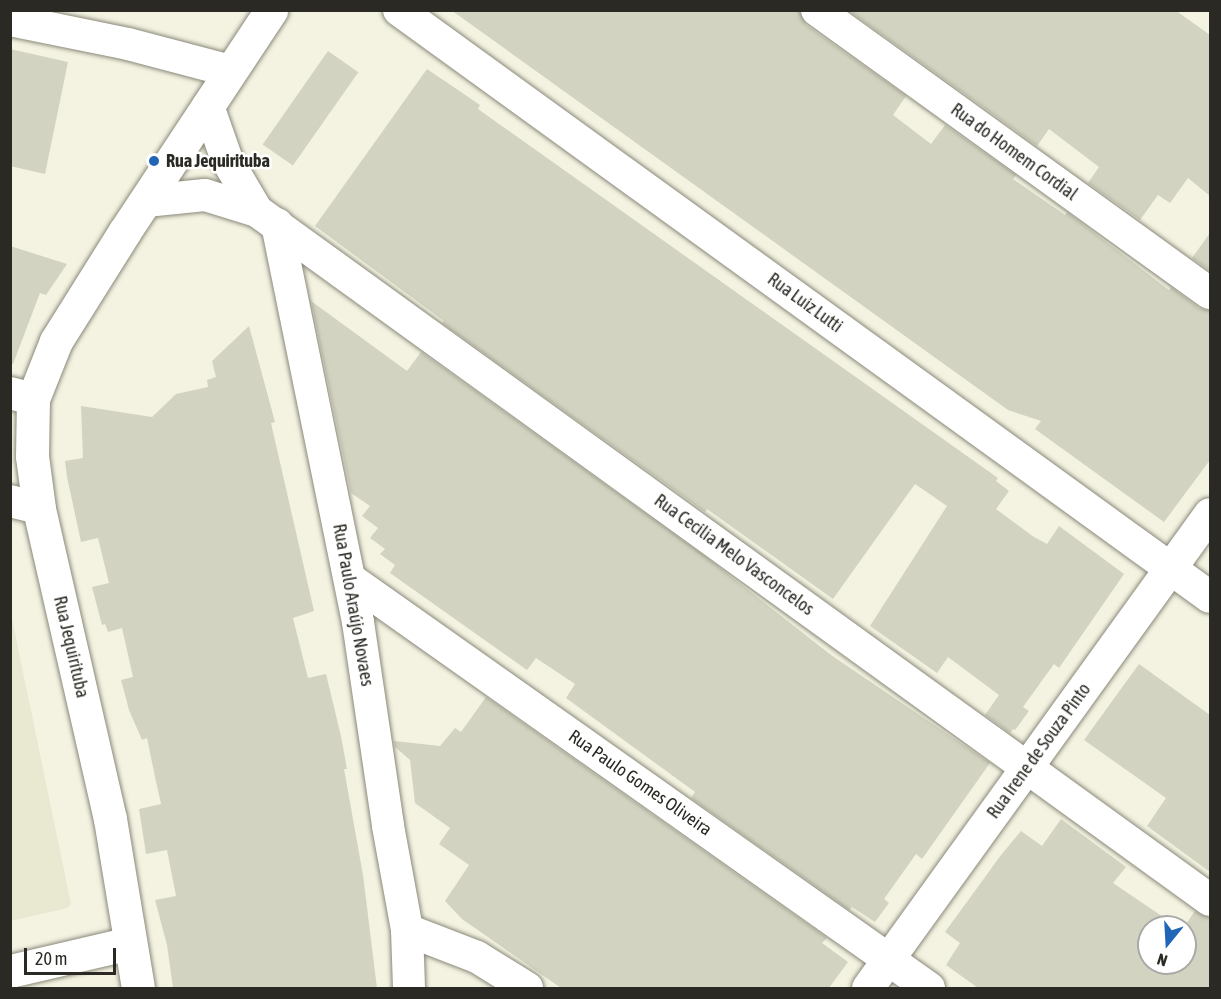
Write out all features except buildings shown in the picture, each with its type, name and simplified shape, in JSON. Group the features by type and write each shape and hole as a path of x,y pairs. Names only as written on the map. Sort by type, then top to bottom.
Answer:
{"street":[{"name":"Rua Jequirituba","path":"138,988 110,819 25,505 32,456 22,396 271,10"},
{"name":"Rua Luiz Lutti","path":"399,10 1210,597"},
{"name":"Rua do Homem Cordial","path":"817,10 1210,293"},
{"path":"10,20 128,44 230,71"},
{"name":"Rua Cecília Melo Vasconcelos","path":"208,106 227,160 267,217"},
{"name":"Rua Cecília Melo Vasconcelos","path":"146,201 205,195 267,217 1210,900"},
{"name":"Rua Paulo Araújo Novaes","path":"267,217 350,579 407,930 409,988"},
{"name":"Rua Irene de Souza Pinto","path":"868,988 1210,514"},
{"name":"Rua Paulo Gomes Oliveira","path":"350,579 929,988"},
{"path":"407,930 477,957 527,988"},
{"path":"10,971 130,943"}],"shaded area":[{"path":"11,614 71,904 67,908 11,921"}],"place":[{"name":"Rua Jequirituba","path":"154,161"}]}
